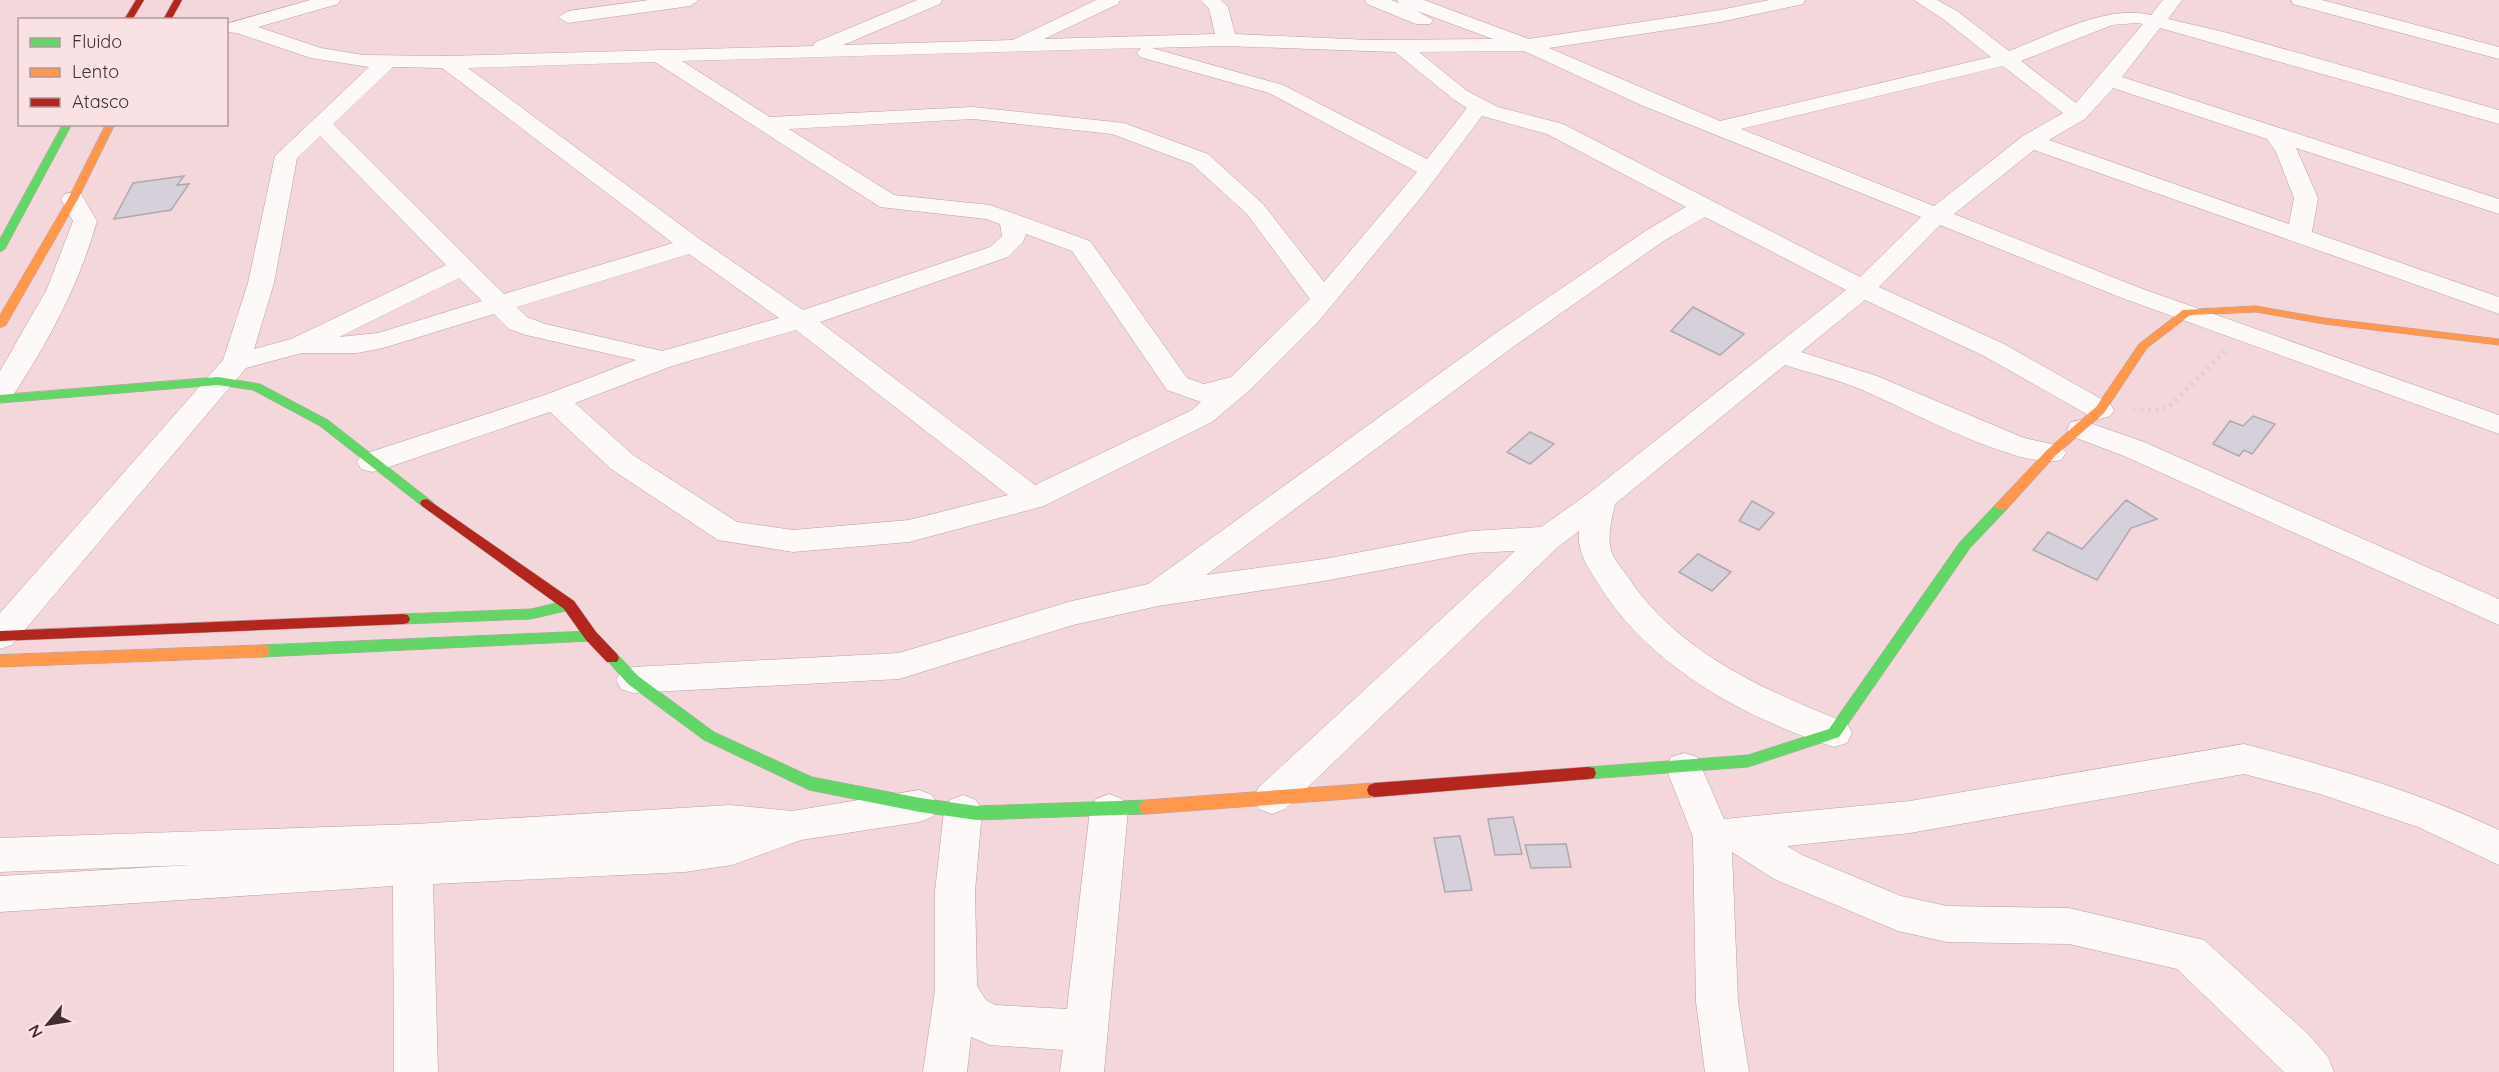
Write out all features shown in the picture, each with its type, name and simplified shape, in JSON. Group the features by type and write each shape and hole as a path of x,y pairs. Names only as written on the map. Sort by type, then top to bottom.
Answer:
{"street":[{"path":"129,18 140,0"},
{"path":"168,18 178,0"},
{"path":"232,28 331,0"},
{"path":"571,59 568,8 690,0"},
{"path":"807,52 933,0"},
{"path":"1008,48 1111,0"},
{"path":"1210,0 1218,8 1226,40"},
{"path":"1374,0 1488,46"},
{"path":"1406,0 1527,45 1649,100 1722,127 2131,293 2252,338 2499,424"},
{"path":"1685,0 1720,16"},
{"path":"232,28 318,54 363,61 447,62 571,59 1226,40 1401,47 1488,46 1527,45 1720,16 1796,0"},
{"path":"1923,0 1950,15 2077,114"},
{"path":"1272,798 1548,538 1600,500 1863,289 1937,215 2031,141 2077,114 2109,80 2173,0"},
{"path":"2300,0 2499,53"},
{"path":"1722,127 2007,59 2109,20 2137,17 2499,117"},
{"path":"1093,45 1156,55 1276,89 1430,171"},
{"path":"1401,47 1460,95 1490,112 1555,129 1863,289 1994,350 2134,449 2499,613"},
{"path":"659,56 888,202 990,212 1012,223 1081,246 1177,384 1202,393 1241,383"},
{"path":"0,636 227,372 261,283 286,156 388,61"},
{"path":"447,62 692,245 800,320 1033,499"},
{"path":"2109,80 2499,207"},
{"path":"555,401 622,462 729,532 793,541 909,531 1033,499 1202,416 1241,383 1323,299 1430,171 1479,106"},
{"path":"766,124 972,113 1116,128 1200,159 1255,209 1323,299"},
{"path":"320,124 518,323 546,334 638,351 662,360"},
{"path":"0,249 67,126"},
{"path":"0,325 73,199 110,126"},
{"path":"2276,134 2287,152 2306,198 2300,235"},
{"path":"2031,141 2499,306"},
{"path":"0,397 58,295 77,250 85,221 73,199"},
{"path":"1158,594 1503,341 1656,235 1704,207"},
{"path":"372,462 555,401 662,360 800,320 999,252 1014,237 1012,223"},
{"path":"301,345 357,345 383,340 692,245"},
{"path":"0,397 227,372 301,345 460,267"},
{"path":"227,372 324,423 372,462 569,605 591,636 633,680 710,736 809,783 920,806 963,811 1030,813 1109,810 1684,768 1748,761 1834,733 1965,545 2051,453 2090,419 2143,346 2187,312 2256,309 2324,321 2499,342"},
{"path":"1781,355 1868,382 2017,446 2051,453"},
{"path":"1600,500 1595,549 1620,597 1670,646 1730,684 1781,712 1834,733"},
{"path":"633,680 899,666 1072,613 1158,594 1324,570 1471,542 1548,538"},
{"path":"0,636 531,614 569,605"},
{"path":"0,661 436,645 591,636"},
{"path":"1724,836 1910,817 2244,759 2320,779 2430,815 2499,848"},
{"path":"1684,768 1724,836 1717,1002 1727,1072"},
{"path":"0,894 413,868 685,855 732,848 800,824 920,806"},
{"path":"1082,1072 1109,810"},
{"path":"945,1072 956,990 955,891 963,811"},
{"path":"0,855 415,840 730,820 800,824"},
{"path":"1724,836 1788,867 1898,913 1947,924 2069,926 2189,953 2293,1049 2312,1072"},
{"path":"413,868 416,1072"},
{"path":"956,990 971,1014 990,1025 1085,1031"}],"path":[{"path":"2090,419 2163,409 2194,385 2217,355 2252,338"}],"building":[{"path":"184,176 177,185 189,184 171,210 114,219 133,183"},
{"path":"1693,307 1744,334 1720,355 1671,331"},
{"path":"2253,416 2275,424 2252,454 2244,450 2239,456 2213,444 2230,421 2243,426"},
{"path":"1530,432 1554,444 1530,464 1507,452"},
{"path":"2126,500 2157,519 2131,528 2097,580 2033,550 2048,532 2082,549"},
{"path":"1752,501 1774,513 1759,530 1739,521"},
{"path":"1698,554 1731,572 1712,591 1679,572"},
{"path":"1513,817 1522,854 1495,855 1488,819"},
{"path":"1460,836 1472,890 1445,892 1434,838"},
{"path":"1566,844 1571,867 1531,868 1525,845"}],"traffic: fast":[{"path":"0,249 67,126"},
{"path":"0,399 218,381 256,387 324,423 427,503"},
{"path":"1588,773 1748,761 1834,733 1965,545 2002,506"},
{"path":"403,619 531,614 569,605"},
{"path":"263,651 591,636"},
{"path":"612,658 633,680 709,736 809,783 920,805 977,813 1147,807"}],"traffic: slow":[{"path":"0,325 73,199 110,126"},
{"path":"2002,506 2051,453 2100,410 2143,346 2187,312 2256,309 2324,321 2499,342"},
{"path":"0,661 263,651"},
{"path":"1147,807 1375,790"}],"traffic: jam":[{"path":"129,18 140,0"},
{"path":"168,18 178,0"},
{"path":"427,503 569,605 591,636 612,658"},
{"path":"0,636 403,619"},
{"path":"1375,790 1588,773"}]}
